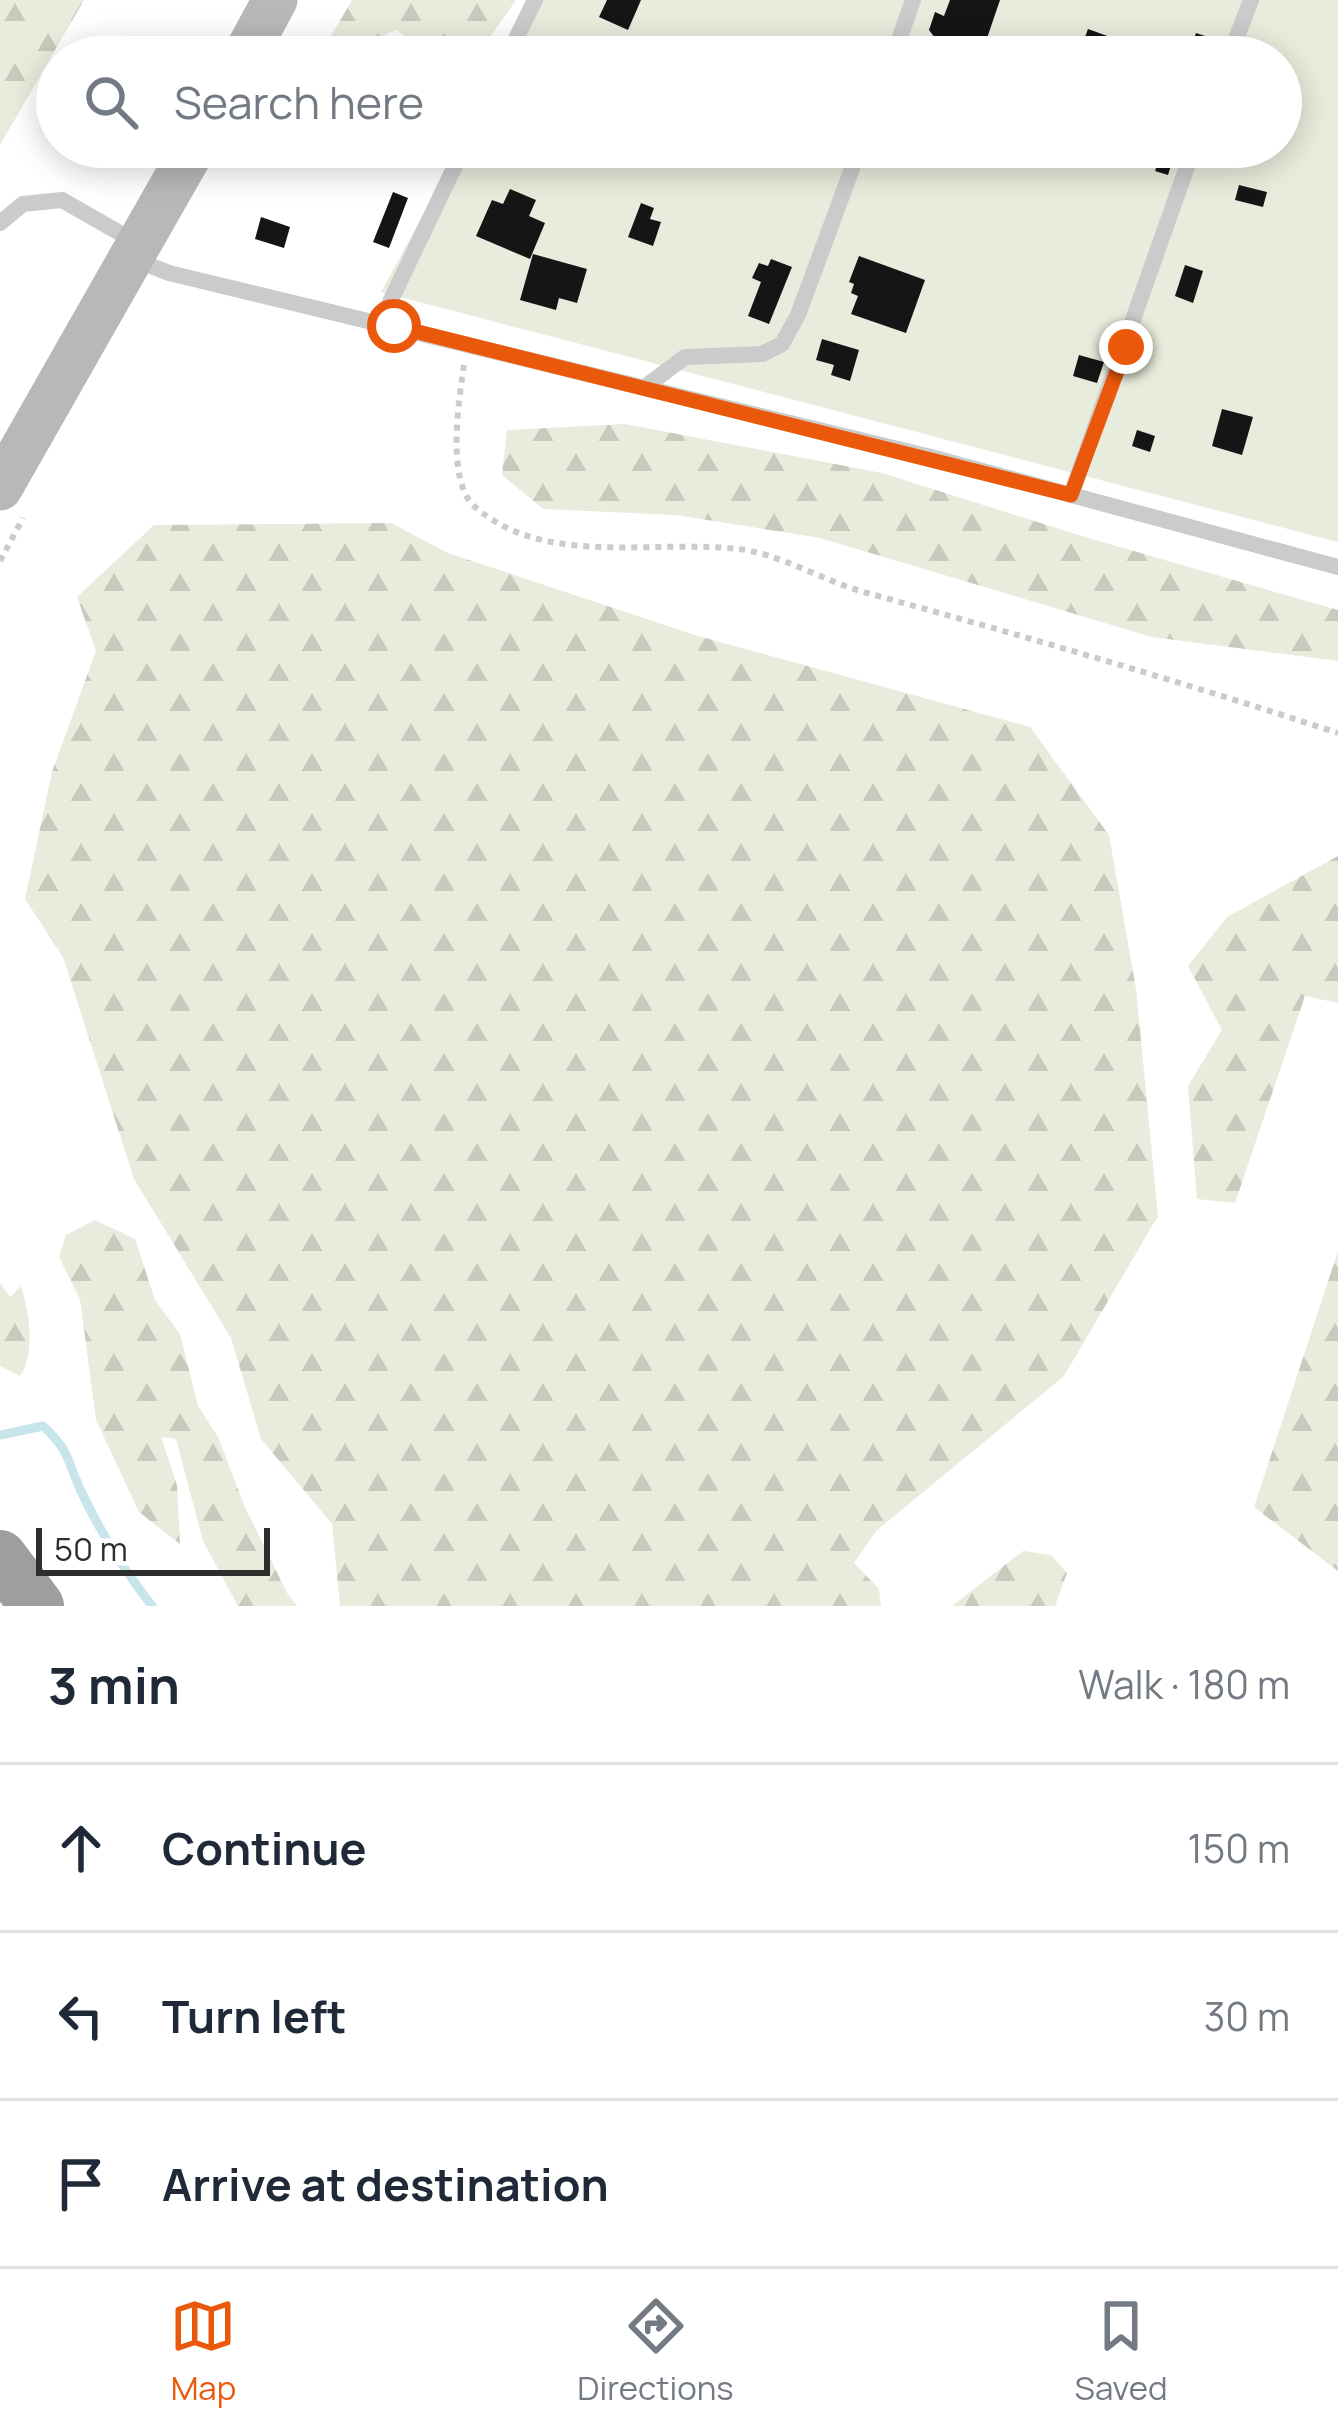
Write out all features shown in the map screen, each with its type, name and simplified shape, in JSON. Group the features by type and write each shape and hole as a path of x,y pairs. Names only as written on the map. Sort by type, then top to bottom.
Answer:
{"highway":[{"path":"0,1557 37,1606"}],"main road":[{"path":"255,36 275,0"},
{"path":"0,488 182,168"}],"lane":[{"path":"517,36 535,0"},
{"path":"900,36 914,0"},
{"path":"1237,36 1251,0"},
{"path":"380,323 454,168"},
{"path":"645,387 685,357 762,354 782,344 798,315 852,168"},
{"path":"1071,495 1187,168"},
{"path":"0,224 23,204 62,200 170,273 645,387 1338,567"}],"path":[{"path":"468,344 453,434 468,501 495,523 559,544 742,549 852,589 1137,667 1338,734"}],"green space":[{"path":"0,0 84,0 63,36 36,36 36,83 0,145"},
{"path":"352,0 516,0 491,36 405,36 396,30 383,36 331,36"},
{"path":"539,0 1338,0 1338,542 381,292 449,168 1302,168 1302,36 519,36"},
{"path":"625,424 882,473 1338,610 1338,661 1152,637 820,538 676,515 543,509 502,475 507,430"},
{"path":"391,523 448,553 698,636 1030,727 1109,835 1136,989 1158,1216 1064,1376 876,1531 854,1563 879,1589 881,1606 340,1606 332,1524 261,1439 231,1338 134,1179 63,957 25,899 52,772 96,651 77,597 154,525"},
{"path":"1338,856 1338,1003 1305,996 1235,1203 1197,1199 1188,1086 1222,1030 1188,966 1227,917"},
{"path":"95,1220 135,1239 155,1300 180,1334 198,1406 218,1437 245,1507 297,1606 238,1606 203,1541 176,1439 161,1437 177,1485 180,1544 139,1512 96,1420 80,1299 59,1257 66,1235"},
{"path":"1338,1251 1338,1571 1254,1507"},
{"path":"0,1283 10,1297 21,1286 26,1308 29,1344 20,1376 0,1366"},
{"path":"1023,1551 1051,1555 1067,1573 1055,1606 952,1606"}],"building":[{"path":"607,0 641,0 628,30 599,17"},
{"path":"950,0 1000,0 988,36 934,36 929,30 935,12 944,16"},
{"path":"1239,185 1267,192 1263,207 1235,200"},
{"path":"510,189 536,200 529,216 545,223 530,259 476,236 492,200 503,204"},
{"path":"393,192 408,198 389,248 373,242"},
{"path":"641,203 654,208 650,219 661,222 653,246 628,237"},
{"path":"261,217 290,227 284,248 255,239"},
{"path":"533,254 587,269 577,303 559,298 556,310 520,300"},
{"path":"859,256 925,280 906,333 851,314 858,296 851,293 854,284 849,282"},
{"path":"771,259 792,267 769,324 748,316 761,282 752,278 759,263 768,266"},
{"path":"1185,265 1203,271 1193,303 1175,296"},
{"path":"822,339 859,350 850,381 831,375 834,365 816,360"},
{"path":"1079,355 1104,362 1097,383 1073,376"},
{"path":"1222,409 1253,417 1242,455 1212,446"},
{"path":"1137,430 1155,436 1150,452 1132,446"}],"waterway":[{"path":"0,1435 43,1426 52,1435 67,1456 104,1536 152,1606"}],"route":[{"path":"394,326 1071,495 1126,347"}]}
